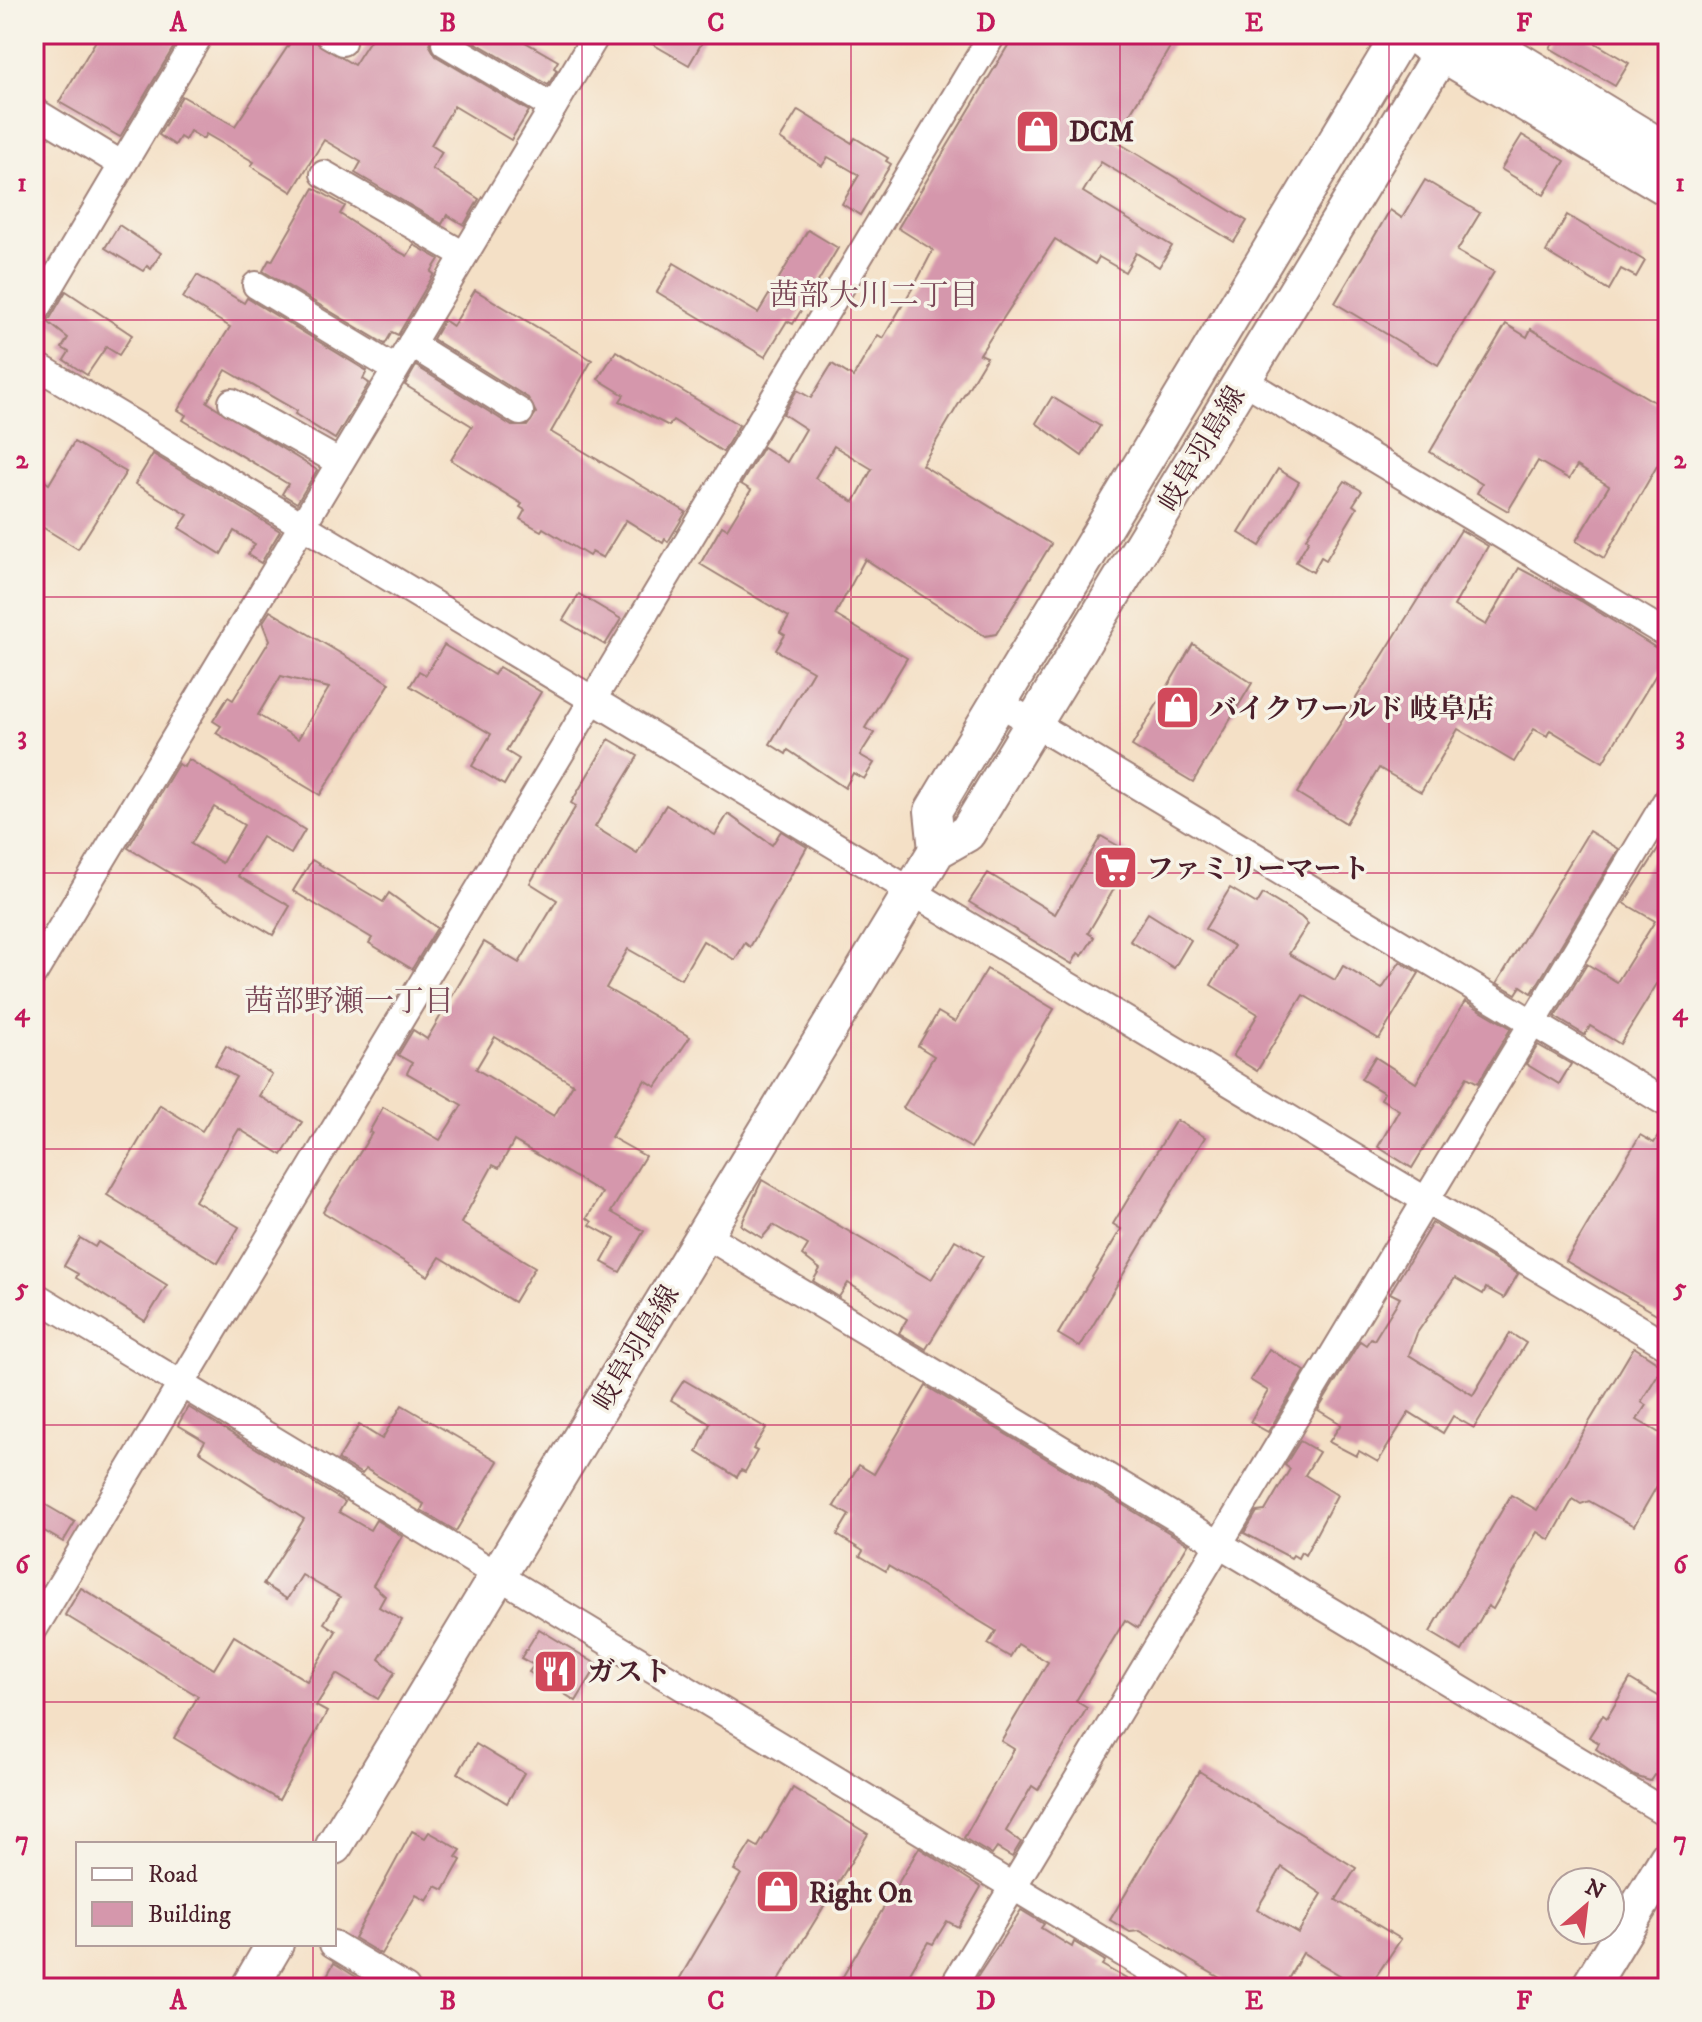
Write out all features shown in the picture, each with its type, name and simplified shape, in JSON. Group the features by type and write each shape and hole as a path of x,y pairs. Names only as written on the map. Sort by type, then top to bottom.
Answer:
{"main road":[{"name":"岐阜羽島線","path":"937,850 933,811 1401,34"},
{"path":"1412,34 1448,44 1668,188"},
{"path":"1474,34 1668,152"},
{"name":"岐阜羽島線","path":"336,1843 937,850 967,833 1448,44"},
{"path":"1589,1988 1668,1858"},
{"path":"249,1988 274,1946"}],"street":[{"path":"34,314 200,34"},
{"path":"34,973 597,34"},
{"path":"34,1629 993,34"},
{"path":"445,43 553,107"},
{"path":"34,111 121,164"},
{"path":"324,174 464,255"},
{"path":"256,285 395,369"},
{"path":"411,344 520,412"},
{"path":"34,364 1668,1346"},
{"path":"1243,380 1668,635"},
{"path":"232,402 339,462"},
{"path":"998,702 1668,1104"},
{"path":"952,1988 1668,798"},
{"path":"704,1234 1668,1814"},
{"path":"34,1295 1181,1988"},
{"path":"336,1946 406,1988"}],"building":[{"path":"100,34 172,34 179,38 120,137 59,102"},
{"path":"296,34 302,34 354,65 374,34 432,34 429,44 436,56 529,111 511,140 454,106 431,145 442,152 432,169 479,199 464,225 447,215 442,224 355,173 361,162 324,140 292,192 251,166 254,162 206,134 203,139 190,131 185,140 180,137 175,145 159,135 182,96 235,126"},
{"path":"461,34 525,34 522,40 558,61 554,68 557,70 548,85"},
{"path":"635,34 707,34 689,65"},
{"path":"1015,34 1178,34 1114,140 1247,221 1234,242 1101,162 1083,192 1172,246 1159,267 1136,253 1125,272 1099,257 1095,264 1055,239 980,354 987,357 922,465 1051,544 996,634 985,636 865,559 835,615 907,658 865,728 874,733 860,755 874,763 864,779 853,773 845,788 788,750 786,754 770,744 813,671 776,650 785,635 780,632 789,617 700,564 722,526 727,529 751,490 741,484 763,447 787,462 806,429 783,414 797,390 811,398 832,364 853,377 878,335 883,338 919,277 933,250 898,228","holes":["834,446 872,469 854,502 815,478"]},
{"path":"1559,34 1580,34 1629,63 1615,86 1550,48"},
{"path":"798,110 852,143 855,138 888,158 886,161 891,164 860,215 842,204 859,175 828,157 822,166 780,139"},
{"path":"1522,135 1565,161 1544,195 1501,169"},
{"path":"1425,180 1480,213 1457,251 1494,272 1438,365 1335,303 1390,210 1402,218"},
{"path":"314,188 345,206 340,214 392,248 407,256 414,245 439,259 431,272 434,274 398,335 392,332 385,344 263,271 269,260 272,261"},
{"path":"1567,215 1645,261 1636,277 1621,269 1609,290 1546,252"},
{"path":"119,225 161,253 151,269 147,266 143,271 105,248"},
{"path":"808,230 838,248 793,324 787,321 765,357 657,292 674,263 758,313"},
{"path":"197,275 244,303 247,298 367,371 363,379 369,383 335,439 295,414 297,411 226,370 207,402 317,470 297,503 282,494 288,484 183,420 186,415 178,410 230,327 183,298"},
{"path":"475,290 592,360 551,432 686,512 668,542 665,539 663,543 626,520 603,558 592,552 589,556 543,528 541,531 520,519 525,510 520,507 522,504 451,460 472,426 405,385 416,366 512,426 527,426 536,413 528,398 433,339 444,320 453,326"},
{"path":"66,291 132,335 119,355 106,347 87,375 64,360 69,352 62,348 68,338 48,322"},
{"path":"1506,324 1527,337 1531,329 1668,410 1668,447 1604,558 1576,541 1609,486 1577,466 1569,479 1538,461 1508,511 1477,493 1482,484 1430,452"},
{"path":"616,351 739,425 723,452 673,420 669,426 620,401 624,395 598,379"},
{"path":"1052,397 1100,426 1082,456 1036,423"},
{"path":"74,442 126,472 78,549 34,522 34,474 49,484"},
{"path":"153,454 280,531 261,563 248,555 255,544 234,531 221,554 179,528 188,515 135,484"},
{"path":"1278,469 1299,482 1260,546 1239,533"},
{"path":"1345,481 1362,491 1353,505 1357,508 1326,560 1321,557 1313,572 1296,562 1309,540 1306,538"},
{"path":"1461,530 1488,546 1454,606 1486,625 1519,568 1581,601 1664,653 1666,658 1603,762 1550,730 1547,736 1534,729 1514,762 1458,729 1421,792 1379,768 1346,823 1297,793"},
{"path":"579,594 621,619 605,645 563,620"},
{"path":"270,611 390,683 320,795 216,733 221,726 213,721 228,697 233,700 270,640 263,622","holes":["281,676 329,688 298,739 258,715"]},
{"path":"1193,644 1252,683 1193,782 1132,746"},
{"path":"444,645 494,675 499,667 541,692 506,751 519,759 504,785 472,766 491,734 410,686 419,671 426,675"},
{"path":"609,739 638,756 595,827 637,853 666,805 715,835 728,814 772,845 781,831 807,847 750,947 745,943 735,960 703,941 681,979 628,949 606,988 690,1037 656,1087 645,1080 611,1137 645,1156 611,1212 644,1231 620,1272 602,1262 615,1239 590,1225 592,1222 587,1218 602,1193 514,1141 499,1168 493,1165 461,1223 535,1267 514,1302 440,1257 428,1276 323,1212 372,1133 369,1132 383,1107 440,1140 462,1105 407,1073 412,1063 398,1055 413,1030 427,1039 484,942 519,963 557,900 530,883 576,806 571,803","holes":["495,1037 573,1084 554,1116 476,1069"]},
{"path":"188,759 305,830 291,854 262,837 238,876 290,906 273,935 128,848 178,764 184,767","holes":["214,807 244,825 222,863 191,844"]},
{"path":"1589,831 1619,849 1532,993 1521,986 1516,994 1497,983"},
{"path":"1668,834 1668,966 1620,1044 1590,1026 1585,1035 1555,1017 1587,964 1617,982 1655,921 1624,903"},
{"path":"1101,836 1134,855 1088,933 1094,937 1082,956 1078,953 1072,964 969,902 988,873 1055,914"},
{"path":"312,860 383,902 389,893 437,928 412,969 369,943 372,938 293,891"},
{"path":"1230,888 1257,904 1263,894 1301,917 1308,924 1289,954 1335,980 1343,966 1382,989 1400,962 1419,973 1379,1039 1303,995 1257,1071 1233,1056 1258,1014 1211,985 1234,946 1205,929"},
{"path":"1148,913 1191,940 1174,968 1130,941"},
{"path":"987,969 1054,1009 971,1148 903,1108 934,1056 918,1046 938,1012 955,1022"},
{"path":"1465,1001 1511,1028 1478,1083 1467,1077 1412,1168 1378,1147 1399,1110 1381,1099 1384,1093 1361,1079 1375,1057 1416,1083"},
{"path":"1538,1045 1571,1064 1559,1084 1526,1064"},
{"path":"226,1046 272,1074 259,1096 302,1122 282,1155 239,1129 195,1201 239,1227 218,1263 107,1195 160,1105 202,1131 236,1077 215,1065"},
{"path":"1176,1120 1205,1137 1080,1347 1058,1334 1121,1229 1113,1224"},
{"path":"1668,1120 1668,1303 1660,1316 1566,1261 1640,1135 1654,1143"},
{"path":"762,1180 931,1280 955,1240 983,1256 926,1349 899,1333 907,1319 848,1283 839,1297 813,1281 820,1269 802,1255 808,1245 773,1225 762,1238 741,1225"},
{"path":"1432,1223 1518,1274 1504,1298 1486,1288 1483,1294 1455,1278 1417,1333 1409,1355 1473,1395 1510,1333 1526,1343 1474,1428 1453,1416 1443,1433 1409,1412 1378,1462 1359,1451 1356,1456 1329,1442 1341,1424 1318,1410 1360,1341 1366,1345 1371,1338 1374,1340 1400,1298 1390,1293"},
{"path":"80,1238 95,1247 98,1242 167,1285 145,1321 76,1278 78,1274 64,1266"},
{"path":"1634,1347 1663,1366 1641,1402 1646,1405 1637,1420 1668,1438 1668,1480 1662,1477 1634,1526 1589,1501 1581,1504 1573,1499 1550,1540 1537,1532 1493,1609 1488,1606 1462,1651 1430,1632 1511,1495 1537,1510"},
{"path":"1269,1349 1305,1371 1268,1432 1250,1422 1268,1391 1250,1380"},
{"path":"684,1380 766,1428 753,1449 757,1451 745,1472 741,1470 737,1477 697,1452 710,1424 671,1400"},
{"path":"926,1386 1188,1544 1138,1628 1125,1620 1076,1701 1087,1708 1038,1790 1032,1786 1006,1831 1021,1842 1012,1857 997,1848 992,1855 964,1838 1014,1749 1001,1741 1048,1662 1018,1644 1010,1657 988,1644 996,1631 888,1566 886,1571 860,1556 863,1551 837,1535 849,1515 834,1506 859,1465 874,1474"},
{"path":"402,1405 498,1461 456,1531 421,1510 424,1504 366,1469 362,1474 338,1460 359,1425 382,1439"},
{"path":"188,1407 345,1502 339,1512 370,1530 376,1520 402,1536 373,1585 385,1596 379,1607 402,1620 379,1659 395,1672 378,1699 336,1674 316,1706 327,1712 279,1800 174,1738 198,1696 65,1615 81,1588 214,1669 234,1636 307,1681 336,1631 324,1623 340,1597 302,1575 287,1599 263,1584 304,1519 199,1451 205,1441 178,1425"},
{"path":"1300,1441 1319,1452 1305,1475 1337,1495 1305,1555 1301,1552 1298,1558 1293,1555 1291,1558 1244,1533 1257,1512 1265,1511 1290,1469 1285,1465"},
{"path":"34,1498 75,1522 63,1542 34,1525"},
{"path":"539,1629 598,1665 576,1701 529,1672 534,1665 521,1658"},
{"path":"1630,1679 1668,1702 1668,1783 1654,1775 1650,1781 1635,1776 1596,1749 1599,1743 1589,1737 1603,1715 1607,1718"},
{"path":"476,1744 524,1773 507,1803 458,1773"},
{"path":"1199,1771 1356,1868 1336,1900 1401,1939 1368,1988 1361,1988 1303,1953 1283,1988 1237,1988 1140,1931 1130,1932 1110,1920","holes":["1282,1867 1322,1894 1298,1933 1257,1909"]},
{"path":"793,1788 868,1834 774,1988 674,1988 741,1874 734,1870 751,1843 758,1847"},
{"path":"412,1831 425,1838 429,1832 461,1850 456,1857 461,1860 444,1890 436,1886 427,1901 416,1895 381,1954 354,1938"},
{"path":"919,1848 981,1887 958,1927 947,1921 933,1944 928,1942 901,1988 836,1988"},
{"path":"1021,1910 1044,1924 1041,1928 1072,1947 1074,1942 1105,1961 1102,1965 1142,1988 991,1988 976,1979"},
{"path":"334,1963 364,1982 361,1988 320,1988"}],"place":[{"name":"DCM","path":"1038,131"},
{"name":"バイクワールド 岐阜店","path":"1178,708"},
{"name":"ファミリーマート","path":"1115,868"},
{"name":"ガスト","path":"556,1671"},
{"name":"Right On","path":"778,1892"}],"district":[{"name":"茜部大川二丁目","path":"874,295"},
{"name":"茜部野瀬一丁目","path":"349,1001"}]}
